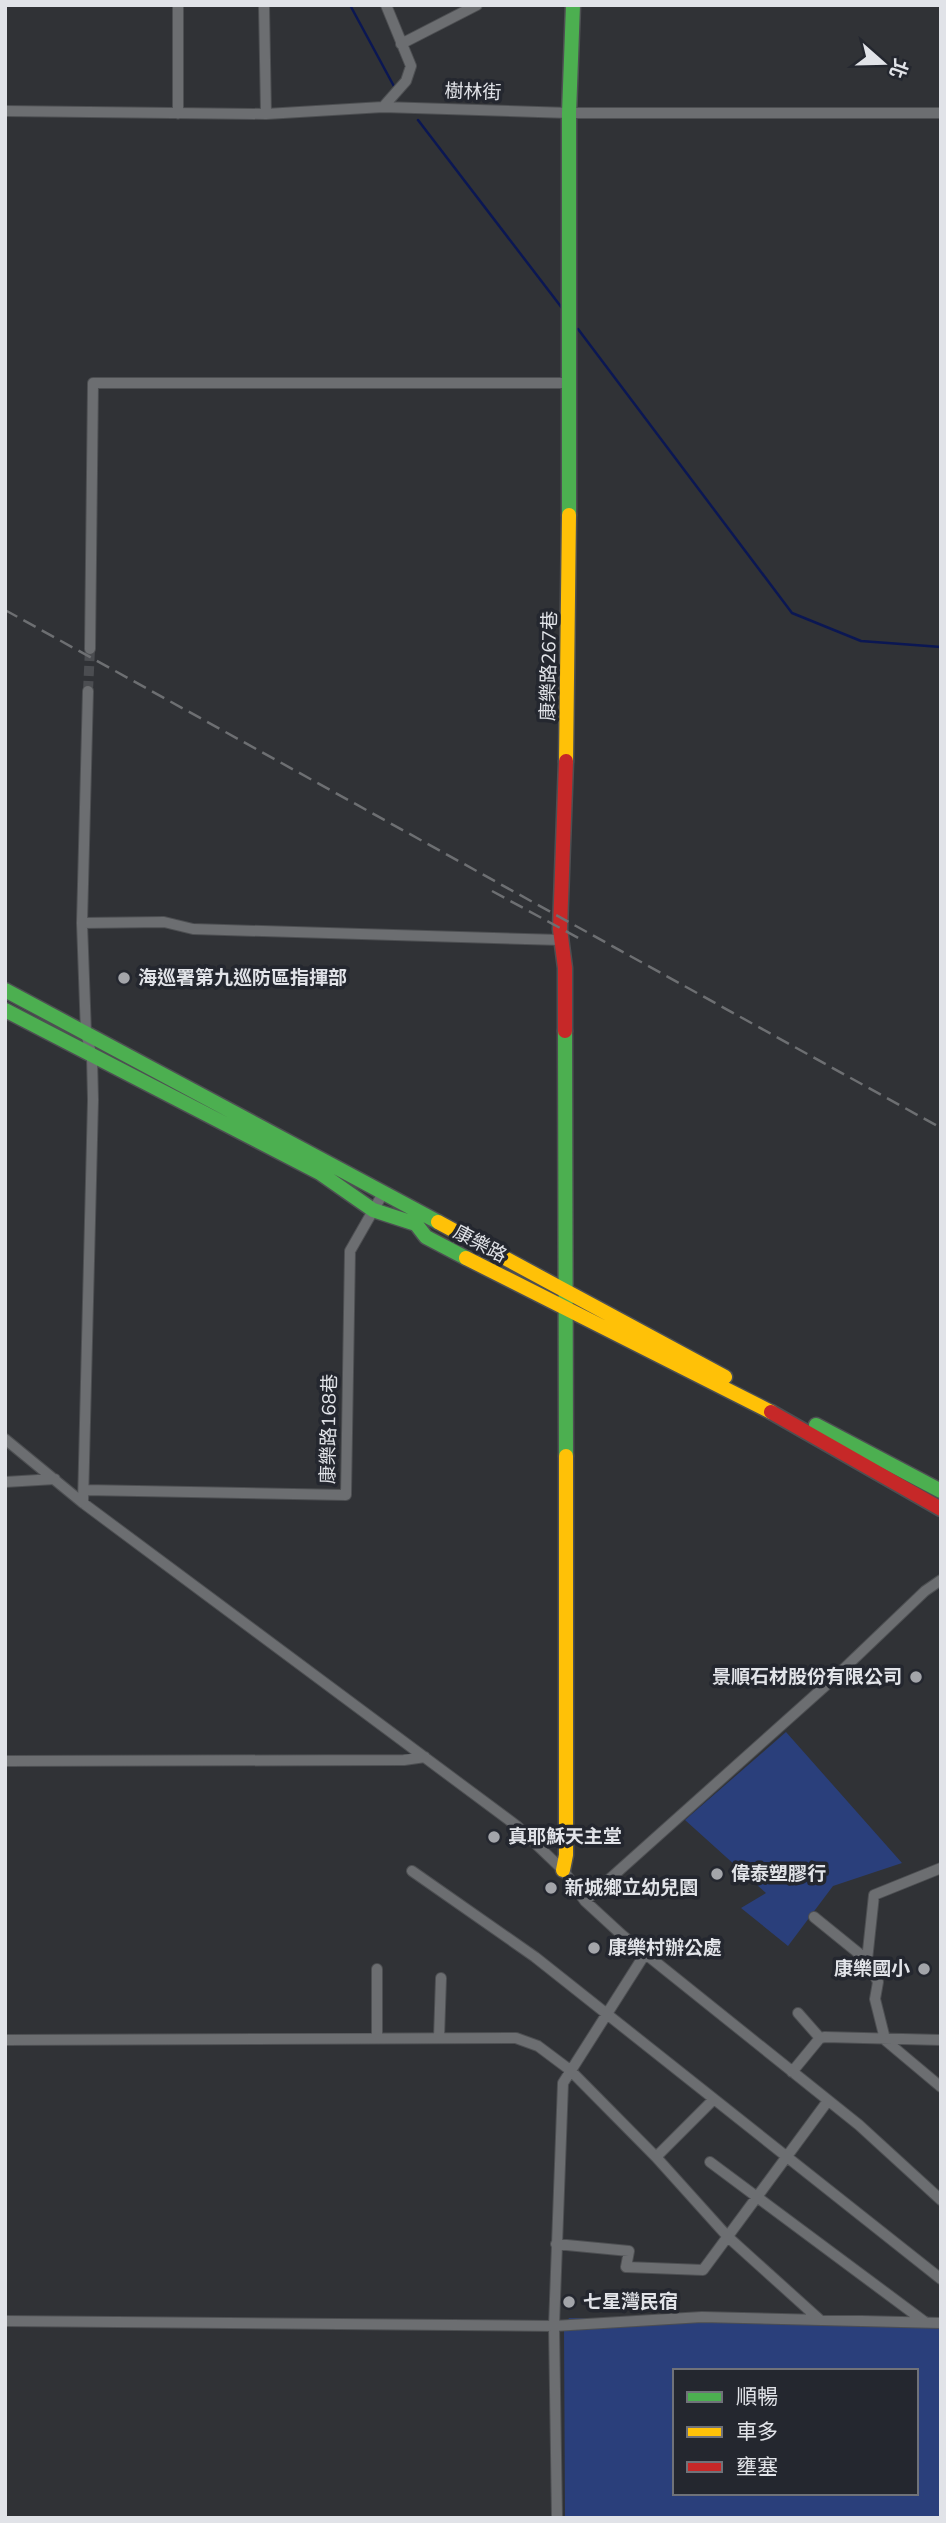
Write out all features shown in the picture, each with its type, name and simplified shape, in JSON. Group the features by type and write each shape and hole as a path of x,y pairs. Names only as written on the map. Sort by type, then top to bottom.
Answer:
{"main road":[{"name":"康樂路267巷","path":"563,1870 566,1855 566,1219 565,968 561,940 569,661 569,113 573,5"},
{"name":"康樂路","path":"5,990 565,1293 941,1491"},
{"name":"康樂路","path":"5,1010 320,1173 373,1210 416,1224 426,1237 564,1310 780,1416 941,1509"}],"street":[{"path":"178,5 178,114"},
{"path":"264,5 266,114"},
{"path":"383,107 406,81 411,66 386,5"},
{"path":"401,44 477,5"},
{"name":"樹林街","path":"5,111 266,114 383,107 569,113 941,113"},
{"path":"90,649 93,383 569,383"},
{"path":"83,1503 92,1057 86,1033 82,923 88,691"},
{"path":"82,923 164,922 193,929 561,940"},
{"name":"康樂路168巷","path":"85,1490 346,1495 350,1251 382,1195"},
{"path":"5,1439 83,1503 517,1826 563,1870 585,1901 645,1954 891,2152 941,2200"},
{"path":"5,1482 55,1479"},
{"path":"585,1901 814,1696 925,1591 941,1580"},
{"path":"5,1761 404,1760 425,1757"},
{"path":"867,1960 874,1895 941,1868"},
{"path":"412,1871 526,1950 785,2158 830,2189 941,2278"},
{"path":"814,1917 867,1960 878,1982 875,1999 885,2039 941,2087"},
{"path":"557,2518 554,2326 563,2083 645,1954"},
{"path":"377,1969 377,2039"},
{"path":"439,2038 441,1978"},
{"path":"798,2013 820,2038"},
{"path":"792,2071 820,2038 853,2036 941,2040"},
{"path":"5,2040 516,2038 538,2046 570,2070 656,2157 728,2237 820,2320"},
{"path":"656,2157 714,2099"},
{"path":"556,2244 629,2251 626,2267 703,2270 827,2102"},
{"path":"710,2162 925,2323"},
{"path":"5,2321 554,2326 702,2317 941,2323"}],"shaded area":[{"path":"786,1732 902,1863 833,1886 788,1946 741,1908 766,1893 685,1820"},
{"path":"569,2318 941,2324 941,2518 565,2518 564,2327"}],"waterway":[{"path":"350,5 396,90"},
{"path":"418,120 562,308"},
{"path":"578,329 792,613 861,641 941,647"}],"tunnel":[{"path":"88,691 90,649"}],"railway":[{"path":"5,610 941,1128"},
{"path":"492,891 584,941"}],"traffic: fast":[{"path":"569,515 569,113 573,5"},
{"path":"5,990 438,1222"},
{"path":"5,1010 320,1173 373,1210 416,1224 426,1237 466,1258"},
{"path":"565,1031 566,1456"},
{"path":"816,1425 941,1491"}],"traffic: slow":[{"path":"566,761 569,515"},
{"path":"438,1222 725,1377"},
{"path":"466,1258 771,1412"},
{"path":"563,1870 566,1855 566,1456"}],"traffic: jam":[{"path":"565,1031 565,968 560,929 566,761"},
{"path":"771,1412 941,1509"}],"place":[{"name":"海巡署第九巡防區指揮部","path":"124,978"},
{"name":"景順石材股份有限公司","path":"916,1677"},
{"name":"真耶穌天主堂","path":"494,1837"},
{"name":"偉泰塑膠行","path":"717,1874"},
{"name":"新城鄉立幼兒園","path":"551,1888"},
{"name":"康樂村辦公處","path":"594,1948"},
{"name":"康樂國小","path":"924,1969"},
{"name":"七星灣民宿","path":"569,2302"}]}
